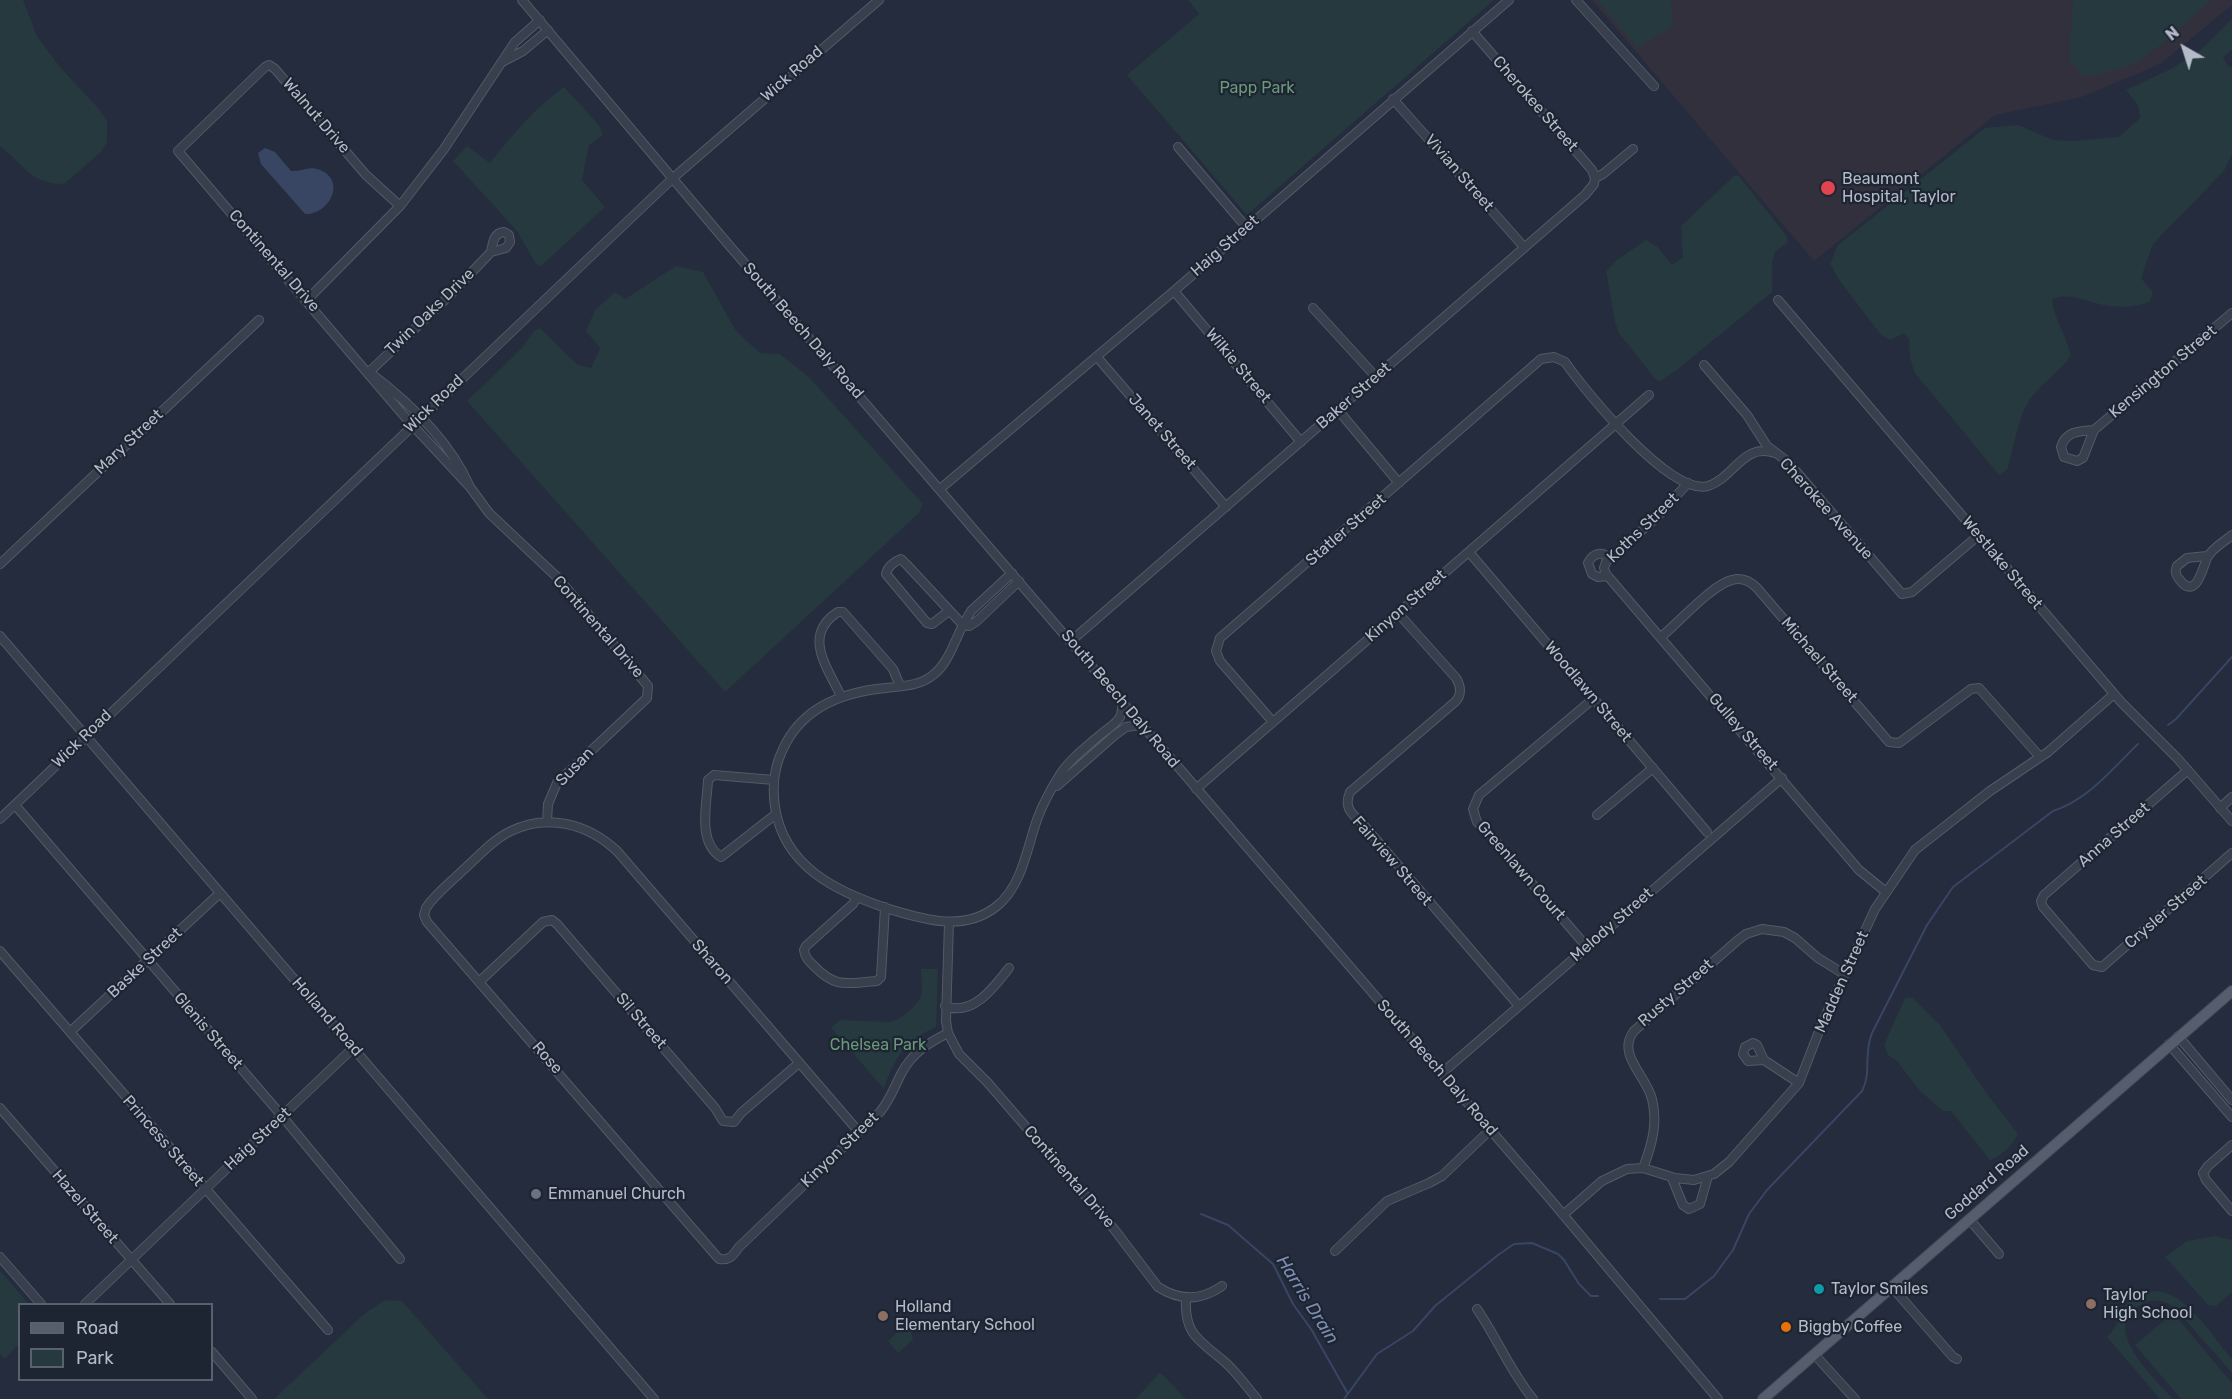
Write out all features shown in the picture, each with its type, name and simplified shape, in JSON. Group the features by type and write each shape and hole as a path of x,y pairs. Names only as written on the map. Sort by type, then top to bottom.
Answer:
{"main road":[{"name":"Goddard Road","path":"1763,1399 2232,991"}],"street":[{"name":"South Beech Daly Road","path":"522,0 1141,725 1491,1130 1718,1399"},
{"name":"Wick Road","path":"0,819 673,178 879,0"},
{"name":"Haig Street","path":"940,489 1174,291 1509,0"},
{"path":"1576,0 1654,86"},
{"path":"307,300 400,206 444,149 515,42 540,20"},
{"path":"501,62 523,51 548,30"},
{"name":"Cherokee Street","path":"1472,31 1592,171 1595,178"},
{"name":"Walnut Drive","path":"178,151 269,65 273,66 366,175 400,206"},
{"name":"Vivian Street","path":"1393,99 1524,247"},
{"path":"1178,147 1246,227"},
{"name":"Baker Street","path":"1071,641 1585,195 1594,184 1595,178 1633,149"},
{"name":"Continental Drive","path":"178,151 412,425 470,487 496,520 558,578 646,681 649,690"},
{"name":"Twin Oaks Drive","path":"369,372 449,296 491,252"},
{"name":"Wilkie Street","path":"1174,291 1301,442"},
{"name":"Westlake Street","path":"1778,300 2114,694 2188,770 2232,821"},
{"path":"1313,308 1376,377"},
{"name":"Kensington Street","path":"2094,430 2232,313"},
{"name":"Mary Street","path":"0,564 259,320"},
{"name":"Janet Street","path":"1097,357 1226,507"},
{"name":"Statler Street","path":"1274,722 1220,662 1216,651 1218,641 1538,361 1546,357 1554,357 1564,362 1616,424"},
{"name":"Cherokee Avenue","path":"1704,365 1747,414 1767,446 1788,462 1899,591 1905,594 1912,592 1978,535"},
{"name":"Continental Drive","path":"369,372 401,396 420,417 460,464 470,487"},
{"name":"Kinyon Street","path":"1196,789 1649,395"},
{"path":"1338,410 1399,483"},
{"path":"1616,424 1649,457 1688,483"},
{"name":"Koths Street","path":"1606,572 1610,558 1658,517 1688,483 1699,487 1710,485 1751,453 1762,449 1775,453"},
{"path":"2207,556 2232,535"},
{"name":"Woodlawn Street","path":"1469,552 1707,832"},
{"path":"1606,572 1598,577 1592,574 1588,563 1600,553 1610,558"},
{"path":"949,611 932,624 927,623 886,574 887,570 901,559 963,625 969,626 1019,581"},
{"name":"Gulley Street","path":"1606,572 1859,870 1886,891"},
{"path":"1012,573 971,611 947,658 935,674 916,684 867,689 841,696 820,706 794,730 779,758 774,780 776,814 790,849 805,867 830,884 857,897 925,919 963,922 980,916 995,908 1006,897 1018,877 1039,815 1059,777 1068,765 1120,717 1123,703"},
{"name":"Michael Street","path":"1661,637 1720,585 1733,579 1743,579 1757,588 1889,742 1899,743 1975,688 1982,690 2040,757"},
{"path":"841,696 822,658 819,640 823,625 838,612 843,612 893,669 900,686"},
{"name":"Fairview Street","path":"1398,614 1456,678 1460,686 1460,694 1455,702 1350,792 1348,808 1519,1006"},
{"name":"Holland Road","path":"0,636 654,1399"},
{"name":"Susan","path":"547,822 548,804 557,783 647,698 649,690"},
{"name":"Madden Street","path":"1708,1176 1729,1162 1799,1083 1844,974 1886,891 1921,844 1990,791 2040,757 2114,694"},
{"name":"Greenlawn Court","path":"1587,947 1477,822 1473,809 1479,795 1593,699"},
{"path":"1052,791 1115,735 1126,727 1141,725"},
{"path":"1597,815 1653,768"},
{"name":"Anna Street","path":"2099,967 2093,965 2043,907 2041,901 2047,893 2188,770"},
{"path":"774,780 711,776 708,780 706,829 708,843 721,857 776,814"},
{"name":"Melody Street","path":"1442,1073 1782,778"},
{"path":"2220,808 2232,797"},
{"name":"Glenis Street","path":"15,805 282,1116 400,1259"},
{"name":"Rose","path":"547,822 522,826 493,843 429,904 424,915 427,922 717,1258 723,1260"},
{"name":"Sharon","path":"547,822 569,824 588,831 605,840 617,851 859,1132"},
{"name":"Crysler Street","path":"2099,967 2105,966 2232,853"},
{"name":"Baske Street","path":"70,1032 220,893"},
{"path":"857,897 853,904 806,945 804,950 808,961 832,982 841,984 877,981 881,977 885,907"},
{"name":"Sil Street","path":"480,981 543,922 552,920 715,1108 723,1121 734,1122 741,1113 799,1063"},
{"name":"Continental Drive","path":"949,922 945,1006 948,1034 959,1054 988,1083 1114,1229 1137,1257 1153,1282 1166,1292 1186,1299"},
{"name":"Rusty Street","path":"1643,1168 1653,1140 1654,1113 1647,1085 1628,1051 1628,1042 1634,1031 1738,940 1754,931 1770,929 1784,932 1795,938 1818,958 1844,974"},
{"name":"Princess Street","path":"0,951 328,1330"},
{"path":"945,1006 954,1010 966,1008 989,994 1010,968"},
{"name":"Kinyon Street","path":"723,1260 732,1257 739,1247 885,1106 913,1057 926,1045 948,1034"},
{"path":"2174,1040 2232,1100"},
{"path":"2174,1040 2232,1117"},
{"name":"Haig Street","path":"87,1303 353,1048"},
{"path":"1764,1060 1799,1083"},
{"name":"Hazel Street","path":"0,1108 168,1303"},
{"path":"1335,1251 1387,1201 1442,1176 1491,1130"},
{"path":"2232,1144 2203,1173 2206,1180 2232,1211"},
{"path":"1563,1215 1610,1176 1627,1169 1643,1168 1672,1178 1688,1180 1708,1176 1700,1204 1689,1209 1683,1205 1672,1178"},
{"path":"1969,1220 1999,1254"},
{"path":"0,1257 39,1303"},
{"path":"1222,1286 1207,1295 1186,1299 1187,1320 1194,1336 1227,1365 1257,1399"},
{"path":"1892,1287 1957,1359"},
{"path":"1478,1309 1495,1335 1509,1366 1533,1399"},
{"path":"213,1353 252,1399"},
{"path":"1814,1354 1855,1399"}],"shaded area":[{"name":"Beaumont Hospital, Taylor","path":"1592,0 2232,0 2232,5 2160,64 2082,97 1995,115 1814,261"}],"green space":[{"path":"0,0 23,0 37,36 60,67 99,109 107,121 107,142 100,153 64,184 43,181 35,177 0,146"},
{"name":"Papp Park","path":"1188,0 1494,0 1247,215 1127,75 1199,14"},
{"path":"1597,0 1671,0 1673,27 1637,47"},
{"path":"2073,0 2211,0 2164,42 2134,63 2109,72 2083,76 2069,60"},
{"path":"2232,19 2232,50 2223,57 2228,66 2232,67 2232,154 2224,171 2153,244 2141,278 2153,292 2150,302 2121,307 2065,296 2052,299 2071,355 2030,399 2019,425 2007,470 1999,475 1915,373 1910,359 1909,339 1904,333 1891,340 1881,335 1839,280 1830,264 1838,245 1985,128 2018,125 2053,140 2074,141 2119,137 2140,118 2138,105 2126,90 2171,69 2201,50"},
{"path":"564,87 599,125 603,135 589,145 582,180 605,207 541,266 536,264 517,231 453,161 467,146 490,163 524,122"},
{"path":"1734,176 1739,176 1786,235 1788,242 1775,252 1772,263 1772,292 1678,369 1661,381 1656,380 1619,333 1606,271 1617,260 1646,240 1658,247 1672,265 1683,257 1681,226"},
{"path":"676,266 703,272 736,331 760,353 780,354 809,377 923,504 919,513 725,692 467,401 522,348 534,331 540,328 578,365 591,368 600,348 586,331 595,310 615,292 625,299"},
{"name":"Chelsea Park","path":"921,969 938,969 936,1027 917,1038 902,1051 884,1089 831,1028 840,1020 891,1022 909,1012 921,995"},
{"path":"1905,998 1913,998 1940,1025 1985,1091 2018,1134 2003,1153 1990,1160 1951,1111 1943,1111 1920,1091 1896,1060 1888,1055 1884,1045"},
{"path":"2215,1236 2232,1240 2232,1292 2216,1306 2208,1305 2165,1257 2187,1241"},
{"path":"0,1271 28,1303 18,1303 18,1345 5,1359 0,1354"},
{"path":"2158,1291 2179,1300 2199,1318 2232,1359 2232,1373 2173,1306 2165,1302 2146,1302 2130,1314 2125,1326 2127,1339 2143,1366 2173,1399 2160,1399 2107,1337 2129,1302 2144,1293"},
{"path":"385,1300 402,1301 488,1399 274,1399 364,1314"},
{"path":"2173,1313 2232,1383 2232,1399 2181,1399 2135,1345"},
{"path":"906,1324 910,1327 913,1340 898,1353 888,1341"},
{"path":"1159,1373 1163,1375 1186,1399 1136,1399"}],"water":[{"path":"265,148 275,152 291,171 312,168 328,175 333,189 332,196 327,203 314,213 305,214 261,164 258,153"}],"waterway":[{"path":"2168,725 2232,657"},
{"path":"1660,1299 1685,1299 1714,1276 1733,1250 1749,1214 1767,1190 1862,1091 1867,1077 1868,1049 1872,1033 1927,925 1953,887 2053,811 2066,806 2088,792 2138,744"},
{"name":"Harris Drain","path":"1201,1214 1228,1225 1273,1264 1293,1304 1311,1329 1348,1394"},
{"path":"1344,1399 1377,1354 1413,1331 1435,1306 1514,1244 1532,1243 1558,1254 1579,1284 1591,1296 1598,1296"}],"place":[{"name":"Beaumont Hospital, Taylor","path":"1828,188"},
{"name":"Emmanuel Church","path":"536,1194"},
{"name":"Taylor Smiles","path":"1819,1289"},
{"name":"Taylor High School","path":"2091,1304"},
{"name":"Holland Elementary School","path":"883,1316"},
{"name":"Biggby Coffee","path":"1786,1327"}]}
